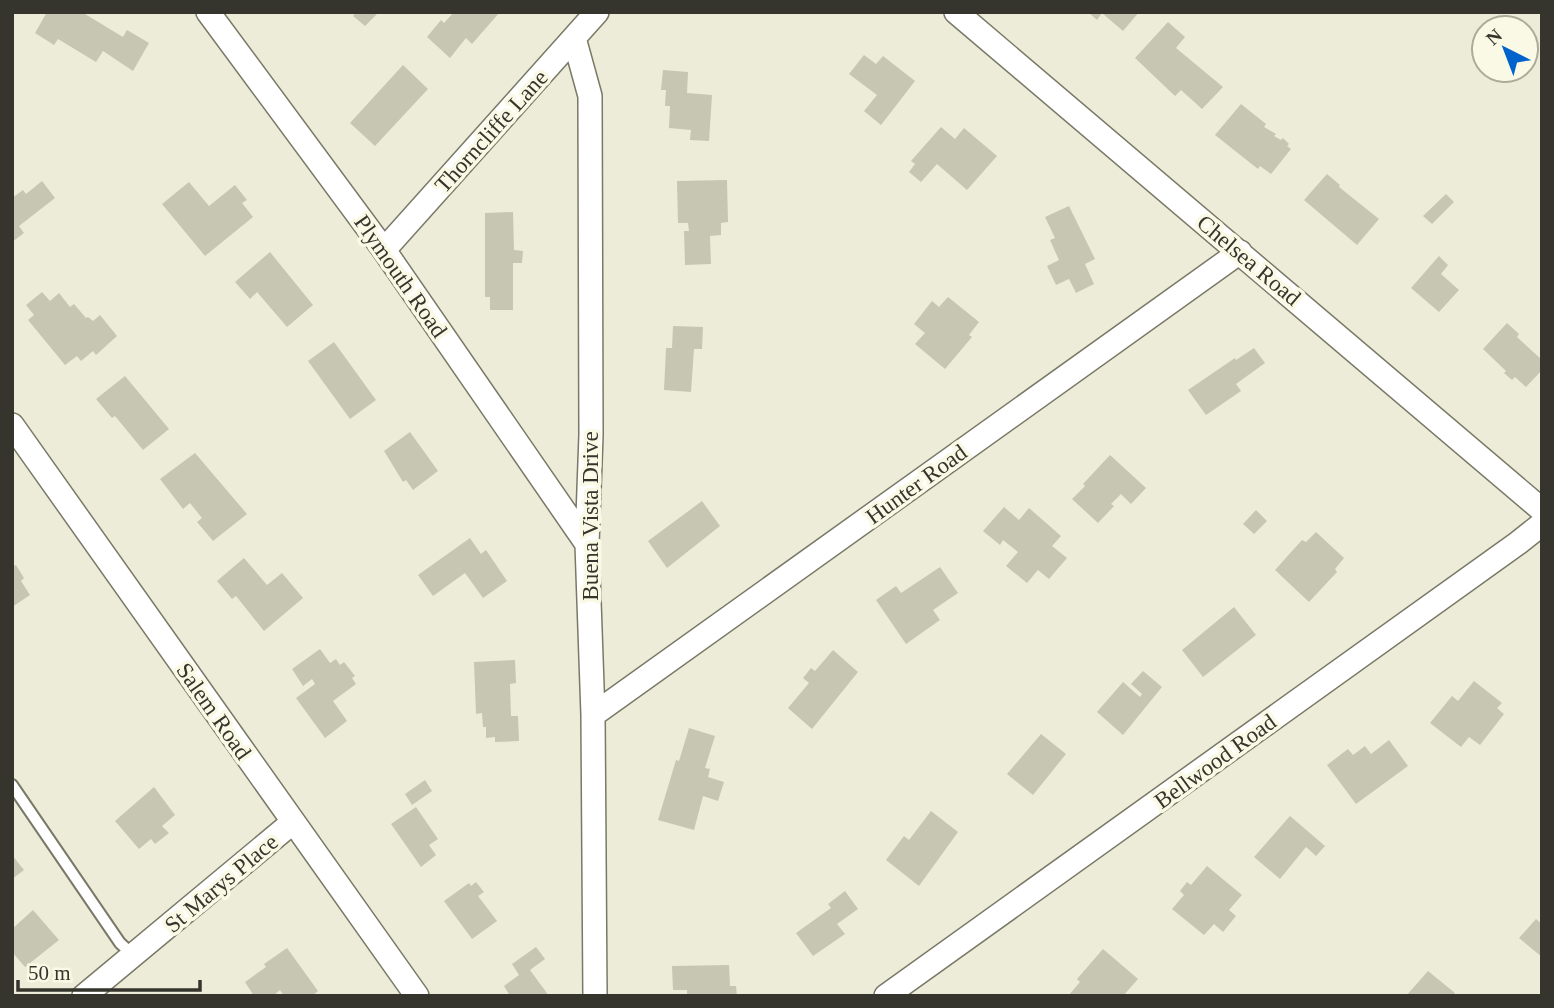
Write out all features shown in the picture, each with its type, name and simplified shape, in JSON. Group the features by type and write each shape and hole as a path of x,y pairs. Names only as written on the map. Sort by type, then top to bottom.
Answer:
{"street":[{"name":"Plymouth Road","path":"208,12 384,250 587,544"},
{"name":"Thorncliffe Lane","path":"384,250 597,12"},
{"name":"Chelsea Road","path":"956,12 1542,510"},
{"name":"Buena Vista Drive","path":"575,38 590,96 591,435 587,544 593,715 595,996"},
{"name":"Hunter Road","path":"593,715 1240,252"},
{"name":"Salem Road","path":"12,425 417,996"},
{"name":"Bellwood Road","path":"886,996 1542,524"},
{"name":"St Marys Place","path":"84,996 293,822"}],"lane":[{"path":"12,785 120,943 133,955"}],"building":[{"path":"47,12 86,12 85,14 123,37 127,30 149,43 133,71 103,51 96,62 58,39 54,45 35,33"},
{"path":"356,12 377,14 365,26 353,16"},
{"path":"454,12 500,12 472,44 466,38 450,58 427,37 441,20 444,23"},
{"path":"1088,12 1139,12 1123,31 1102,13 1097,20"},
{"path":"1168,22 1185,37 1176,48 1223,87 1202,109 1181,90 1175,96 1135,58"},
{"path":"864,55 876,64 883,56 915,81 881,125 864,111 877,95 849,74"},
{"path":"403,65 428,89 375,146 350,123"},
{"path":"663,70 688,72 687,93 712,95 709,141 690,140 691,130 669,128 670,106 665,106 666,90 661,90"},
{"path":"1241,104 1266,124 1264,127 1276,134 1274,136 1281,140 1283,138 1289,144 1287,146 1291,149 1271,174 1260,166 1258,169 1215,135"},
{"path":"941,127 955,139 964,128 997,156 967,190 937,164 921,182 909,172 915,164 911,161"},
{"path":"1327,174 1379,219 1357,245 1304,200"},
{"path":"727,180 728,222 721,223 721,235 710,236 711,264 685,265 684,231 689,231 688,223 678,223 677,181"},
{"path":"42,181 55,198 19,226 24,233 12,242 12,198 23,190 26,194"},
{"path":"189,182 209,206 235,185 247,200 242,203 253,217 205,256 162,204"},
{"path":"1446,194 1454,202 1432,224 1423,216"},
{"path":"1069,206 1095,259 1085,264 1094,284 1076,293 1069,279 1056,285 1047,266 1059,260 1050,240 1055,238 1045,217"},
{"path":"513,212 514,250 523,251 522,263 513,263 513,310 490,310 490,297 485,297 485,213"},
{"path":"270,252 313,305 287,327 257,292 250,299 235,282"},
{"path":"1439,256 1448,265 1441,274 1459,290 1439,312 1411,288"},
{"path":"42,292 50,301 59,293 70,307 74,304 86,318 93,321 100,315 117,336 96,355 93,351 81,361 77,356 65,365 28,320 34,315 26,305"},
{"path":"948,297 979,322 969,335 972,337 945,369 915,344 925,333 914,324 932,301 939,307"},
{"path":"1507,323 1519,334 1517,337 1542,360 1542,370 1526,387 1515,377 1512,380 1504,373 1506,371 1483,349"},
{"path":"673,326 703,327 702,349 694,349 691,392 664,390 666,348 672,348"},
{"path":"334,342 376,400 350,419 308,361"},
{"path":"1254,348 1265,363 1236,384 1241,391 1206,415 1188,390"},
{"path":"125,376 169,429 143,450 115,416 112,418 96,399"},
{"path":"410,432 438,471 413,490 406,480 403,482 384,451"},
{"path":"195,453 247,514 213,541 197,522 202,518 190,503 183,509 160,479"},
{"path":"1110,455 1146,488 1131,504 1121,494 1098,523 1072,499"},
{"path":"702,501 720,526 667,568 648,541"},
{"path":"1004,507 1019,520 1029,508 1061,536 1052,546 1067,558 1049,579 1038,570 1027,583 1006,566 1018,552 1003,540 1000,545 983,531"},
{"path":"1256,510 1267,521 1254,534 1243,524"},
{"path":"1316,532 1344,558 1335,569 1337,572 1309,602 1275,570 1302,540 1306,542"},
{"path":"470,538 481,554 486,550 507,581 483,598 465,573 433,596 418,575"},
{"path":"244,558 267,585 282,573 303,598 264,631 236,596 232,599 217,581"},
{"path":"16,565 24,578 21,581 30,595 12,607 12,567"},
{"path":"940,567 958,593 933,610 940,620 906,644 876,600 896,586 901,593"},
{"path":"1234,607 1256,635 1203,677 1182,650"},
{"path":"320,649 330,663 336,659 340,665 344,662 355,676 352,678 356,684 333,701 347,721 325,738 296,698 315,684 312,679 303,686 292,669"},
{"path":"833,650 858,672 812,729 788,708 809,683 803,678 811,668 815,671"},
{"path":"515,660 516,683 510,684 511,716 518,716 519,741 495,742 495,737 486,738 482,713 476,714 474,662"},
{"path":"1143,671 1162,687 1123,735 1097,712 1123,682 1140,697 1142,694 1131,684"},
{"path":"1474,681 1502,703 1497,708 1504,714 1480,745 1469,737 1461,747 1430,723 1452,696 1458,701"},
{"path":"689,728 715,736 705,768 710,769 708,777 724,782 718,801 703,796 694,830 658,820 676,760 679,761"},
{"path":"1041,734 1066,754 1033,795 1007,774"},
{"path":"1389,740 1408,766 1356,804 1327,765 1348,749 1353,755 1365,746 1371,754"},
{"path":"425,780 432,791 412,805 405,794"},
{"path":"154,787 175,815 162,826 169,833 155,844 151,839 139,849 115,821"},
{"path":"416,807 438,839 429,845 436,855 421,867 391,824"},
{"path":"931,811 958,832 919,886 886,860 904,836 909,840"},
{"path":"1290,816 1325,846 1316,856 1306,847 1280,879 1254,857"},
{"path":"12,855 24,870 12,879"},
{"path":"1207,866 1242,895 1229,910 1236,916 1223,932 1214,924 1204,935 1172,909 1184,895 1180,891 1187,882 1191,885"},
{"path":"476,882 484,892 478,896 497,921 472,939 444,901 469,883 471,886"},
{"path":"845,891 858,909 837,924 845,934 813,956 796,933 831,908 828,904"},
{"path":"33,910 59,940 25,967 12,952 12,929"},
{"path":"1536,919 1542,924 1542,957 1519,938"},
{"path":"536,947 545,959 530,970 549,996 510,996 504,986 519,975 512,964"},
{"path":"287,948 318,991 312,996 284,996 280,990 273,996 254,996 245,982"},
{"path":"1103,949 1138,979 1123,996 1068,996 1080,982 1077,979"},
{"path":"729,965 730,986 736,986 737,996 687,996 687,990 673,990 672,966"},
{"path":"1428,971 1455,993 1452,996 1406,996"}]}
